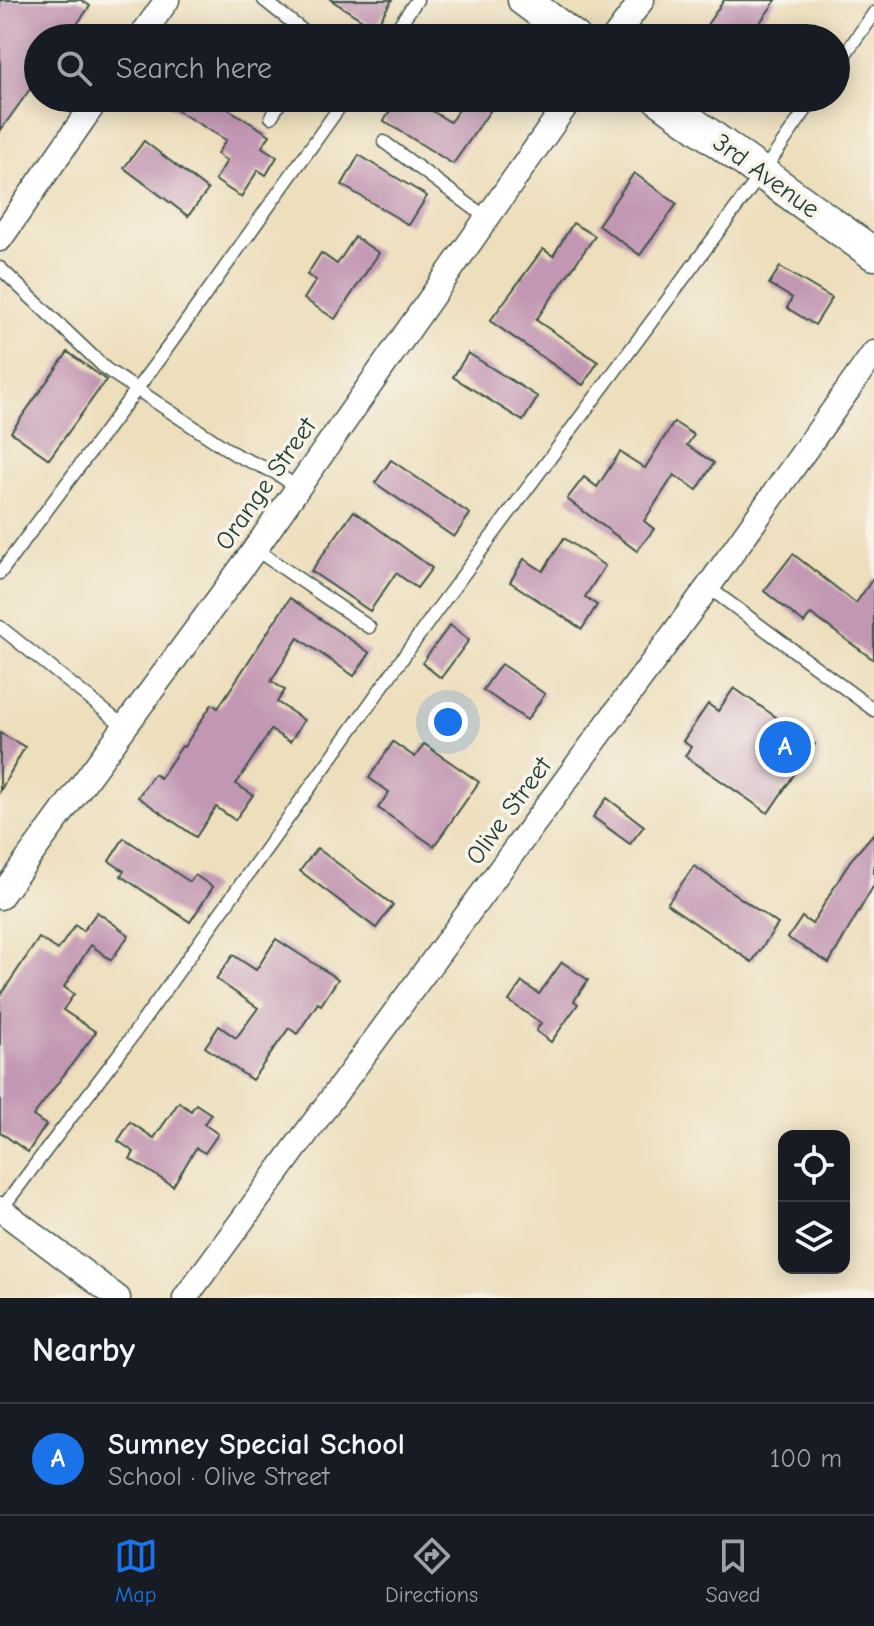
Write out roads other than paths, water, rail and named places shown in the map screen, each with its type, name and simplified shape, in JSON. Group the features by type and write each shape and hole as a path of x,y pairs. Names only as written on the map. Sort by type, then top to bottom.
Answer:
{"street":[{"path":"150,24 167,0"},
{"path":"524,0 556,24"},
{"path":"624,24 642,0"},
{"path":"0,239 88,112"},
{"name":"Orange Street","path":"0,897 255,549 561,112"},
{"name":"3rd Avenue","path":"677,112 874,254"},
{"name":"Olive Street","path":"185,1298 708,587 874,353"},
{"path":"0,1210 118,1298"}],"lane":[{"path":"264,0 294,24"},
{"path":"400,24 417,0"},
{"path":"850,47 874,13"},
{"path":"271,117 274,112"},
{"path":"0,573 336,112"},
{"path":"0,1210 125,1046 437,610 804,112"},
{"path":"384,142 487,218"},
{"path":"0,268 106,369 236,455 276,473 298,488"},
{"path":"255,549 369,627"},
{"path":"708,587 874,710"},
{"path":"0,627 125,727"}],"place":[{"name":"Sumney Special School","path":"785,747"}]}
